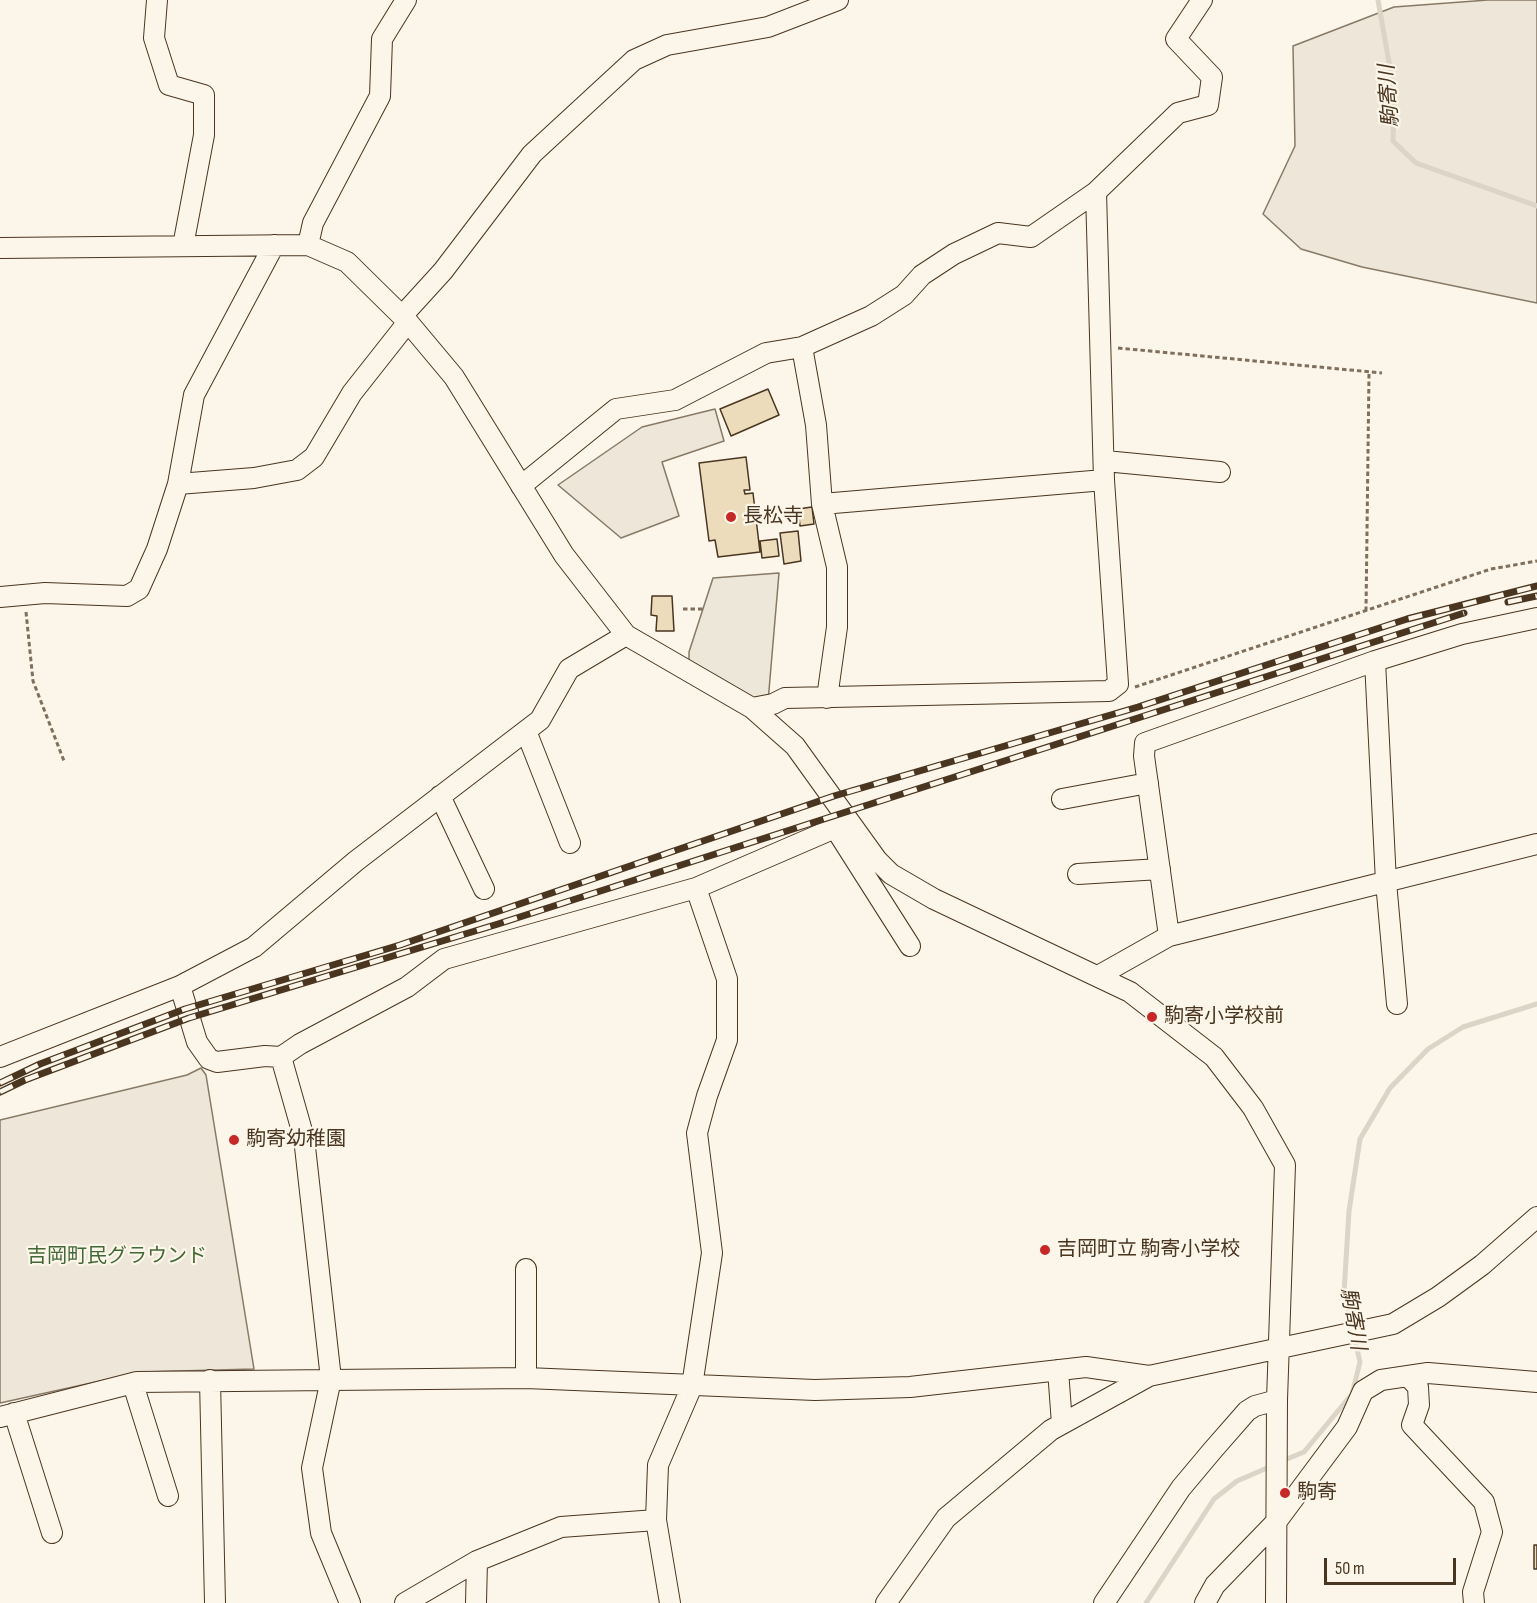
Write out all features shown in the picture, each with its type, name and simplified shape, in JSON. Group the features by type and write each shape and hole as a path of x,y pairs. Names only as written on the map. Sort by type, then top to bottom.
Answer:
{"street":[{"path":"157,0 154,38 169,85 204,95 204,135 183,246"},
{"path":"308,245 313,222 380,96 382,39 406,0"},
{"path":"178,484 254,478 297,470 314,457 352,393 405,319 532,154 634,60 667,45 768,27 838,0"},
{"path":"521,486 616,409 675,399 766,352 802,347 871,316 904,295 922,275 954,254 998,233 1031,237 1096,192 1178,113 1208,105 1212,77 1176,39 1202,0"},
{"path":"752,708 773,704 785,698 1112,689 1118,684 1105,470 1096,192"},
{"path":"0,597 25,595 127,596 140,589 157,549 178,484 194,395 274,245"},
{"path":"0,248 308,245 347,262 405,319 454,377 564,555 626,634 752,708 795,746 877,860 891,874 934,899 1131,992 1214,1057 1253,1108 1285,1165 1277,1400 1276,1603"},
{"path":"802,347 816,424 822,504 837,567 837,627 827,698"},
{"path":"822,504 1105,470 1220,472"},
{"path":"1169,936 1148,783 1145,743 1375,661 1462,634 1537,618"},
{"path":"0,1057 180,986 254,946 356,861 540,720 568,669 626,634"},
{"path":"1375,661 1386,882 1397,1004"},
{"path":"526,731 570,843"},
{"path":"1062,799 1148,783"},
{"path":"440,796 484,889"},
{"path":"180,986 197,1042 209,1059 217,1062 265,1056 281,1058 300,1044 407,987 444,959 696,888 835,828 910,946"},
{"path":"1098,976 1169,936 1537,844"},
{"path":"1078,874 1160,869"},
{"path":"871,884 891,874"},
{"path":"670,1603 656,1520 658,1466 692,1386 712,1253 697,1133 707,1096 728,1040 727,979 696,888"},
{"path":"281,1058 304,1138 331,1379 312,1468 321,1533 350,1603"},
{"path":"886,1603 946,1518 1051,1430 1149,1376 1393,1324 1482,1265 1537,1217"},
{"path":"526,1269 526,1378"},
{"path":"52,1533 7,1415 133,1384 210,1380 526,1378 815,1390 910,1387 1086,1367 1149,1376"},
{"path":"1058,1370 1062,1424"},
{"path":"1205,1603 1215,1585 1277,1521 1347,1426 1363,1391 1381,1380 1428,1373 1537,1382"},
{"path":"1408,1376 1418,1387 1419,1405 1412,1425 1485,1502 1492,1532 1473,1592 1474,1603"},
{"path":"210,1380 215,1603"},
{"path":"133,1384 168,1496"},
{"path":"1104,1603 1181,1488 1212,1451 1247,1412 1255,1406 1277,1400"},
{"path":"405,1603 477,1561 561,1527 656,1520"},
{"path":"476,1603 477,1561"}],"path":[{"path":"1100,346 1382,373"},
{"path":"1366,611 1369,372"},
{"path":"1112,689 1140,687 1491,569 1537,561"},
{"path":"25,595 33,681 64,761"},
{"path":"683,609 703,609"}],"green space":[{"path":"1488,0 1537,0 1537,303 1362,267 1301,249 1263,214 1295,146 1293,46 1394,7"},
{"path":"715,409 724,441 662,462 679,516 621,538 558,485 642,427"},
{"name":"吉岡町民グラウンド","path":"201,1068 206,1075 254,1369 141,1372 0,1403 0,1120 187,1075"}],"shaded area":[{"path":"779,573 768,702 754,703 689,663 689,652 713,578"}],"building":[{"path":"768,389 779,415 731,436 720,409"},
{"name":"長松寺","path":"746,457 750,490 744,490 745,494 753,493 760,552 718,557 715,540 709,541 699,463"},
{"path":"812,507 814,524 800,526 798,509"},
{"path":"798,531 801,561 784,564 780,533"},
{"path":"777,539 779,556 762,558 760,541"},
{"path":"652,596 672,596 674,631 656,631 657,616 651,615"},
{"path":"1534,1545 1537,1545 1537,1569 1534,1569"}],"waterway":[{"name":"駒寄川","path":"1378,0 1394,91 1393,141 1416,163 1537,206"},
{"name":"駒寄川","path":"1282,1461 1304,1452 1352,1394 1360,1362 1344,1293 1349,1211 1360,1139 1390,1088 1428,1049 1463,1027 1537,1004"},
{"name":"駒寄川","path":"1146,1603 1214,1499 1237,1481 1274,1465"}],"railway":[{"path":"0,1083 40,1064 185,1009 400,945 834,796 1138,707 1407,619 1537,586"},
{"path":"1508,602 1537,596"},
{"path":"0,1092 25,1080 189,1018 498,924 1464,613"}],"place":[{"name":"長松寺","path":"731,517"},
{"name":"駒寄小学校前","path":"1152,1017"},
{"name":"駒寄幼稚園","path":"234,1140"},
{"name":"吉岡町立 駒寄小学校","path":"1045,1250"},
{"name":"駒寄","path":"1285,1493"}]}
